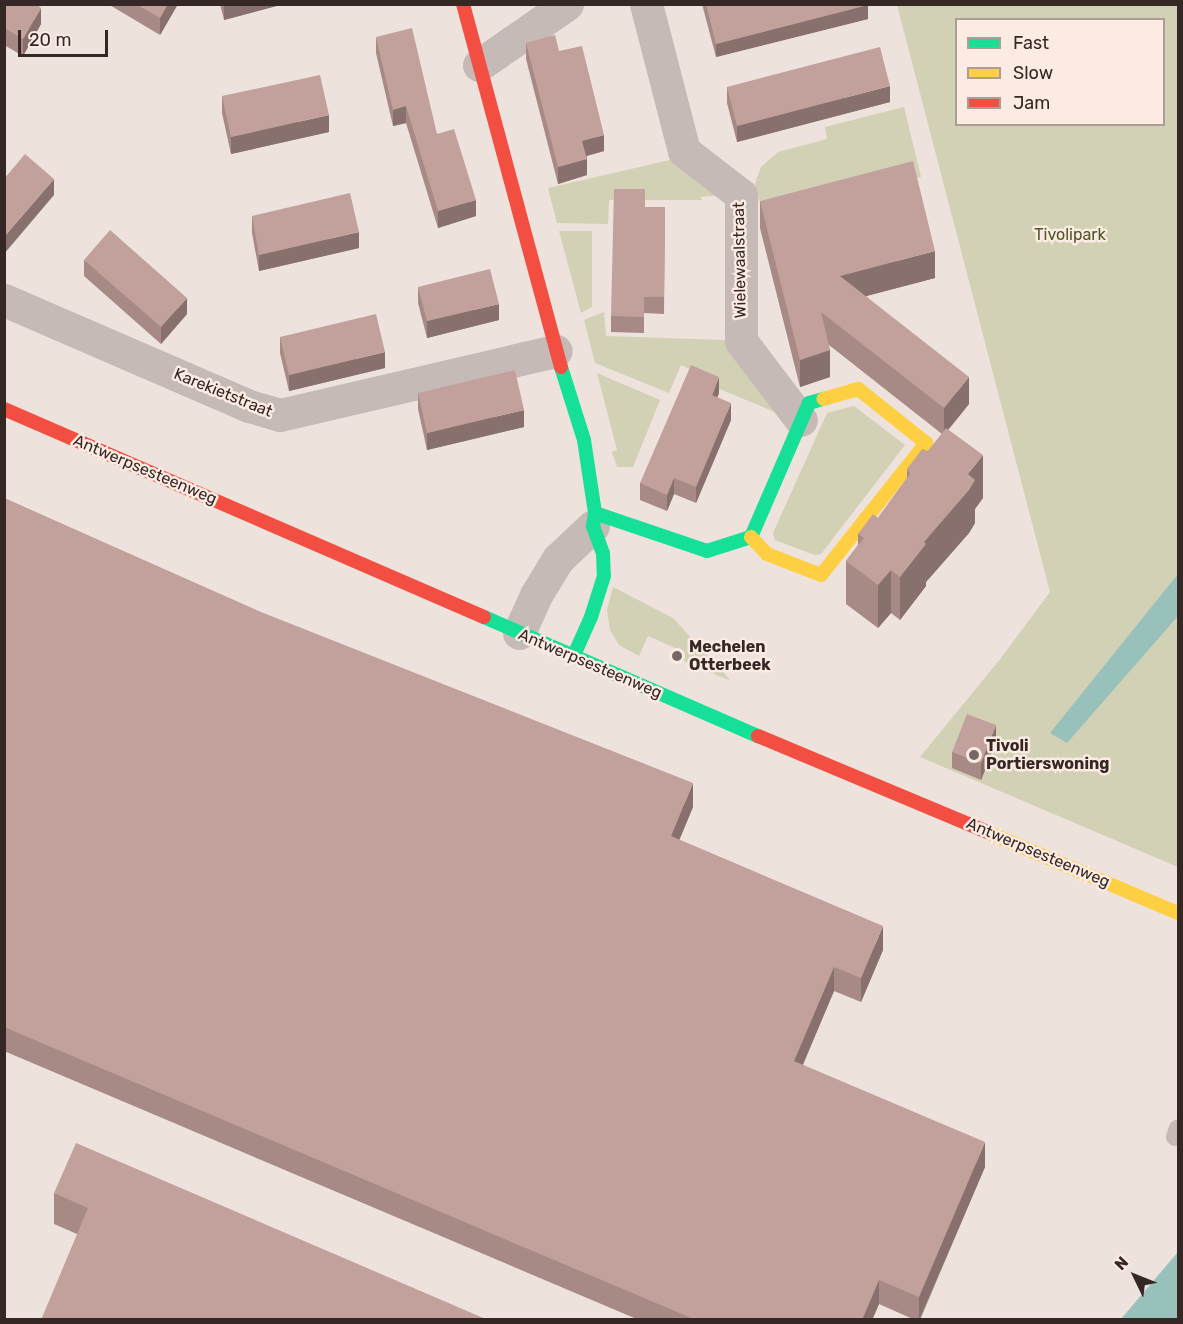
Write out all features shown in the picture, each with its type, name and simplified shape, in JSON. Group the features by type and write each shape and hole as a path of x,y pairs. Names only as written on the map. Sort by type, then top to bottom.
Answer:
{"street":[{"path":"463,4 556,351 584,440 594,520 603,552 604,576 591,617 574,655"},
{"path":"479,65 567,4"},
{"name":"Wielewaalstraat","path":"646,4 684,151 741,195 741,341 801,420"},
{"name":"Karekietstraat","path":"4,300 249,406 280,415 556,351"},
{"path":"594,520 707,551 751,537 809,403 858,389 926,443 821,575 767,554 751,537"},
{"name":"Antwerpsesteenweg","path":"4,409 726,722 1179,913"},
{"path":"519,633 536,595 558,559 594,520"}],"green space":[{"name":"Tivolipark","path":"897,5 1178,5 1178,867 920,757 1001,658 1050,592"},
{"path":"904,107 921,177 844,199 841,183 759,201 755,184 761,167 778,152 827,139 825,127"},
{"path":"670,160 723,195 701,197 702,200 609,200 608,224 557,223 548,188"},
{"path":"559,231 592,231 592,307 581,313"},
{"path":"604,312 606,336 726,340 782,415 691,377 694,371 681,365 669,393 595,363 584,320"},
{"path":"597,373 660,400 633,467 617,467 612,452 617,450"},
{"path":"854,406 905,445 821,554 815,555 775,540 773,533 827,413"},
{"path":"613,587 673,618 731,681 679,659 682,651 648,636 639,656 619,645 610,630 607,610"}],"water":[{"path":"1178,574 1178,616 1067,743 1050,733"},
{"path":"1178,1252 1178,1319 1121,1319"}],"building":[{"path":"4,4 36,4 41,8 23,39 4,28"},
{"path":"136,4 168,4 160,18"},
{"path":"706,4 867,4 868,5 716,44"},
{"path":"412,28 437,134 454,129 476,200 438,211 406,106 393,110 376,37"},
{"path":"555,35 559,51 582,46 604,135 582,141 587,159 558,167 526,43"},
{"path":"880,47 890,86 737,126 727,87"},
{"path":"320,75 329,115 231,137 222,96"},
{"path":"25,154 54,179 4,237 4,179"},
{"path":"913,161 935,251 840,276 969,377 944,408 821,312 830,350 800,360 760,201"},
{"path":"614,189 645,189 645,207 665,207 664,297 644,297 644,317 611,316"},
{"path":"350,193 359,232 259,255 252,216"},
{"path":"110,230 187,298 161,327 84,260"},
{"path":"490,269 499,304 427,321 418,287"},
{"path":"376,314 385,352 289,375 280,337"},
{"path":"691,365 719,377 712,395 731,403 696,487 674,478 667,495 640,483"},
{"path":"515,370 524,410 427,433 418,393"},
{"path":"946,428 983,455 968,474 975,480 924,542 926,544 900,577 891,570 878,585 846,561 864,538 858,534 873,514 878,518 910,474 907,469 922,449 928,451"},
{"path":"4,498 261,612 693,783 671,836 883,926 861,978 834,967 794,1061 985,1142 919,1297 879,1280 862,1320 696,1320 4,1027"},
{"path":"967,714 996,725 981,763 952,752"},
{"path":"76,1143 488,1320 41,1320 88,1208 54,1193"}],"traffic: fast":[{"path":"561,367 584,440 595,513 593,526 603,553 604,576 591,617 574,655"},
{"path":"595,513 707,551 751,537 809,403 823,399"},
{"path":"484,617 758,736"}],"traffic: slow":[{"path":"751,537 767,554 821,575 926,443 858,389 823,399"},
{"path":"987,832 1178,913"}],"traffic: jam":[{"path":"463,4 561,367"},
{"path":"4,409 484,617"},
{"path":"758,736 987,832"}],"place":[{"name":"Mechelen Otterbeek","path":"677,656"},
{"name":"Tivoli Portierswoning","path":"974,755"}]}
